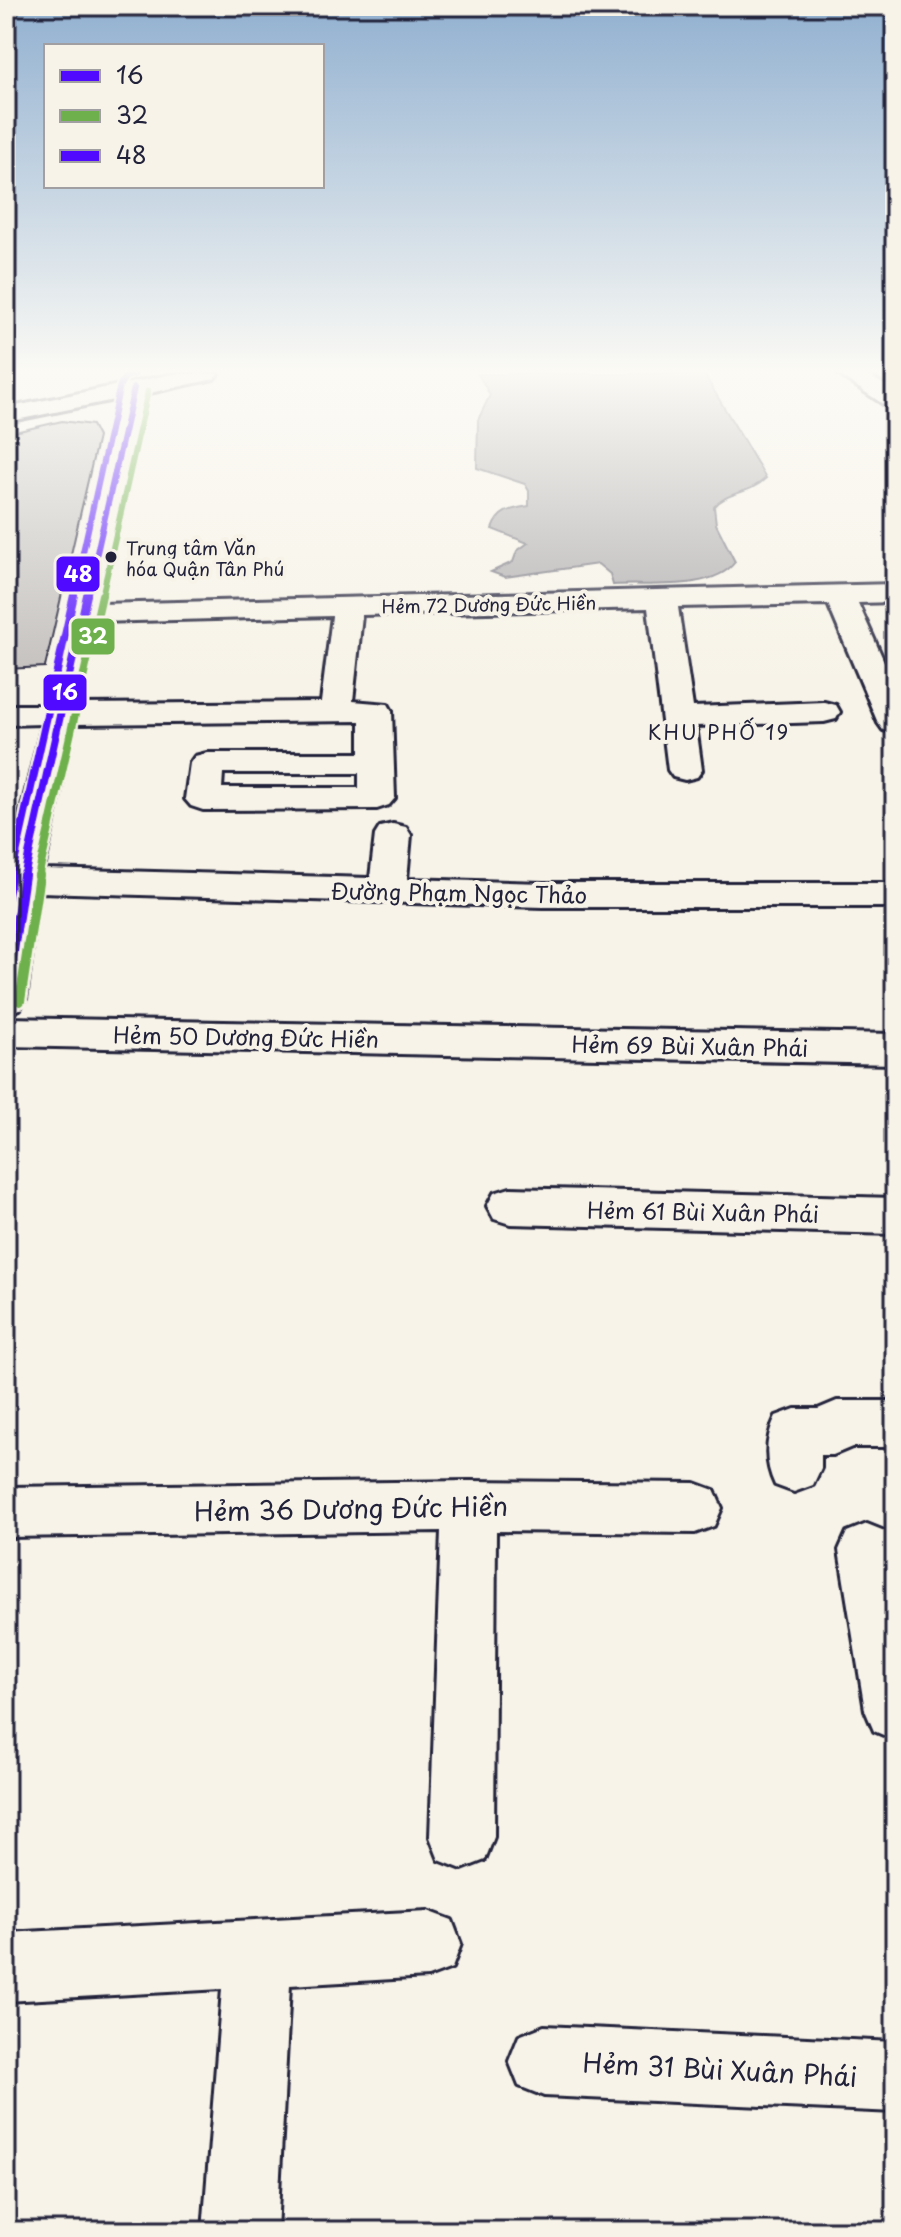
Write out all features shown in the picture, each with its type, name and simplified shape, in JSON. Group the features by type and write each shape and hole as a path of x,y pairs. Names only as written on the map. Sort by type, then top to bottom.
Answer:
{"street":[{"path":"6,999 23,880 23,800 60,714 114,478"},
{"name":"Hẻm 72 Dương Đức Hiền","path":"83,613 895,593"},
{"path":"840,596 895,723"},
{"path":"662,599 685,770"},
{"path":"336,712 348,607"},
{"path":"6,715 376,711 377,763"},
{"path":"679,717 824,712"},
{"path":"387,890 393,835"},
{"name":"Đường Phạm Ngọc Thảo","path":"23,880 543,895 895,895"},
{"name":"Hẻm 50 Dương Đức Hiền","path":"6,1032 486,1041"},
{"name":"Hẻm 69 Bùi Xuân Phái","path":"486,1041 895,1049"},
{"name":"Hẻm 61 Bùi Xuân Phái","path":"510,1206 895,1216"},
{"path":"794,1468 795,1432 833,1432 837,1424 895,1424"},
{"path":"462,1837 469,1506"},
{"name":"Hẻm 36 Dương Đức Hiền","path":"6,1512 469,1506 695,1508"},
{"path":"867,1550 895,1710"},
{"path":"6,1967 428,1944"},
{"path":"240,2231 258,1954"},
{"name":"Hẻm 31 Bùi Xuân Phái","path":"544,2061 895,2077"}],"shaded area":[{"path":"508,478 765,478 725,498 714,507 716,524 735,562 712,578 679,584 613,585 610,574 598,564 505,577 491,572 513,562 517,551 528,543 492,529 502,514 529,506 529,491 525,484"}],"building":[{"path":"6,478 88,478 45,667 6,669"}],"transit line":[{"name":"48","path":"6,900 99,478"},
{"name":"16","path":"6,999 23,880 114,478"},
{"name":"32","path":"20,1001 37,883 128,478"}],"place":[{"name":"Trung tâm Văn hóa Quận Tân Phú","path":"111,557"}],"district":[{"name":"KHU PHỐ 19","path":"719,732"}]}
